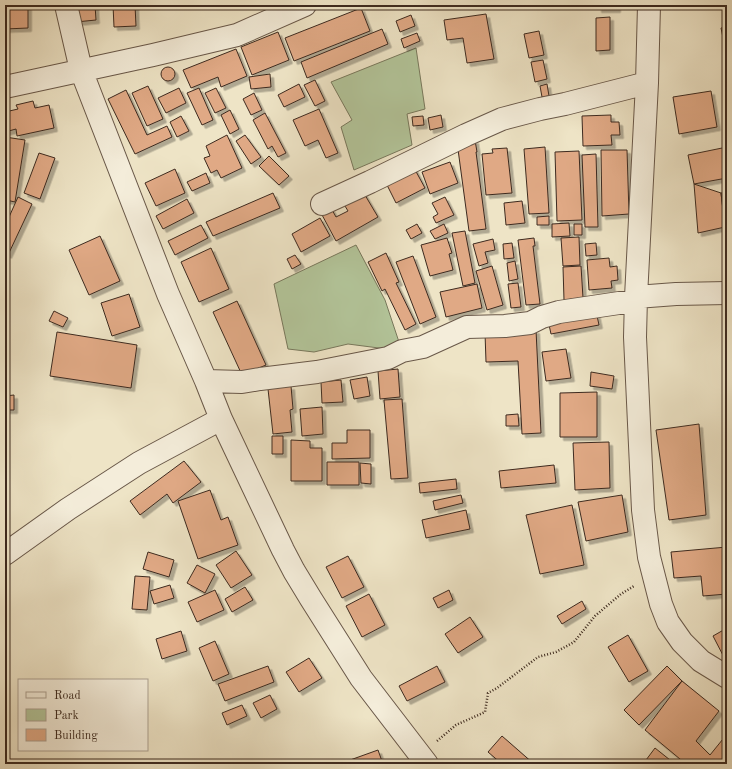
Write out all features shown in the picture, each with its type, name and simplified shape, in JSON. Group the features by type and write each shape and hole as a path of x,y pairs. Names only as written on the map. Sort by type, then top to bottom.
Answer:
{"street":[{"path":"66,5 81,70 168,294 221,419 283,550 294,571 361,678 423,758"},
{"path":"5,87 237,35 305,5"},
{"path":"649,5 647,83 635,337 643,510 649,557 653,575 668,622 682,642 701,661 727,677"},
{"path":"322,204 502,119 647,83"},
{"path":"206,381 242,382 317,372 388,358 402,351 423,347 467,327 505,326 530,323 542,317 559,312 676,294 727,292"},
{"path":"5,554 68,509 139,463 221,419"}],"path":[{"path":"423,758 435,742 456,725 485,712 488,693 497,688 538,657 556,652 574,642 595,616 616,598 653,575"}],"green space":[{"path":"416,48 425,109 407,114 412,145 354,170 341,127 352,120 331,82"},
{"path":"356,245 385,300 402,351 348,344 314,352 288,349 274,284"}],"building":[{"path":"5,5 28,5 28,28 5,29"},
{"path":"75,5 95,5 96,20 76,22"},
{"path":"113,5 135,5 136,26 114,27"},
{"path":"598,5 617,5 617,9 598,9"},
{"path":"361,8 370,31 294,61 285,38"},
{"path":"486,14 494,59 467,63 463,38 447,40 444,20"},
{"path":"411,15 415,26 400,32 396,21"},
{"path":"610,17 610,50 596,51 596,18"},
{"path":"727,27 727,57 721,28"},
{"path":"382,29 388,44 307,78 301,62"},
{"path":"539,31 544,55 529,58 524,34"},
{"path":"278,32 289,60 252,75 241,47"},
{"path":"417,33 420,41 404,48 401,39"},
{"path":"236,49 247,76 221,87 218,77 191,88 183,70"},
{"path":"543,60 547,79 535,82 531,62"},
{"path":"165,67 171,67 175,71 175,77 171,81 165,81 161,77 161,71"},
{"path":"270,74 271,87 251,89 249,77"},
{"path":"315,80 325,101 315,106 304,85"},
{"path":"299,84 305,97 284,107 278,95"},
{"path":"547,84 549,96 542,97 540,86"},
{"path":"148,86 163,119 147,126 132,93"},
{"path":"179,88 186,103 166,113 158,98"},
{"path":"199,88 213,120 202,125 187,93"},
{"path":"216,88 226,108 215,113 205,93"},
{"path":"126,90 147,135 167,126 172,137 135,154 108,99"},
{"path":"711,91 717,127 679,134 673,97"},
{"path":"254,93 262,110 251,115 243,99"},
{"path":"33,101 35,108 49,105 54,128 17,136 16,129 5,132 5,112 18,109 16,105"},
{"path":"319,109 338,153 326,158 318,140 305,146 293,120"},
{"path":"230,110 239,129 230,134 221,115"},
{"path":"265,113 286,153 278,157 272,146 268,149 253,120"},
{"path":"441,115 443,127 430,130 428,118"},
{"path":"611,115 611,122 619,122 620,135 611,135 612,145 583,146 582,116"},
{"path":"181,116 189,131 177,137 170,122"},
{"path":"423,116 424,125 413,126 412,117"},
{"path":"227,135 242,168 221,178 217,170 211,173 204,158 210,156 206,146"},
{"path":"245,135 261,157 251,164 236,141"},
{"path":"5,137 25,140 15,202 6,200 5,205"},
{"path":"475,140 486,229 469,231 457,142"},
{"path":"545,147 549,213 529,214 524,149"},
{"path":"727,147 727,178 694,184 688,155"},
{"path":"507,148 512,193 486,195 482,154 493,153 492,149"},
{"path":"601,150 627,150 629,214 602,216"},
{"path":"579,151 582,220 557,221 555,152"},
{"path":"39,153 55,158 40,199 24,193"},
{"path":"596,154 598,227 585,227 582,155"},
{"path":"269,156 289,176 279,185 259,166"},
{"path":"450,162 458,183 430,194 422,172"},
{"path":"413,166 425,188 396,203 386,183"},
{"path":"175,169 185,193 156,206 145,183"},
{"path":"206,173 210,183 192,191 187,182"},
{"path":"694,184 721,193 725,227 698,233"},
{"path":"362,190 378,217 336,241 321,213 331,208 336,217 348,211 342,201"},
{"path":"727,192 727,245 721,193"},
{"path":"273,193 280,208 213,236 206,222"},
{"path":"18,197 32,204 8,255 5,253 5,226"},
{"path":"445,197 454,215 436,223 433,217 438,214 432,203"},
{"path":"187,199 194,213 163,229 156,216"},
{"path":"522,201 525,223 506,225 504,203"},
{"path":"549,216 549,225 537,225 537,217"},
{"path":"320,218 330,236 301,252 292,234"},
{"path":"569,223 570,236 552,237 552,224"},
{"path":"417,224 422,233 411,239 406,230"},
{"path":"444,224 448,233 435,239 430,231"},
{"path":"574,224 582,224 582,235 574,235"},
{"path":"201,225 208,238 175,255 168,241"},
{"path":"465,231 475,283 463,286 452,233"},
{"path":"100,236 120,281 89,295 69,250"},
{"path":"579,237 580,265 563,266 561,238"},
{"path":"447,238 452,253 449,254 453,270 430,276 421,245"},
{"path":"534,238 535,246 533,246 540,304 526,305 518,240"},
{"path":"493,239 495,250 485,252 488,263 479,266 473,244"},
{"path":"512,243 514,258 504,259 503,244"},
{"path":"596,243 597,255 586,256 585,244"},
{"path":"211,248 229,289 199,302 181,262"},
{"path":"386,253 399,282 396,283 416,324 405,330 385,289 382,291 368,262"},
{"path":"295,255 301,264 292,269 287,259"},
{"path":"413,256 436,317 420,324 396,262"},
{"path":"609,258 610,267 617,266 618,280 611,281 612,288 589,290 587,260"},
{"path":"515,261 518,279 509,281 507,263"},
{"path":"492,266 503,305 487,310 476,271"},
{"path":"581,266 583,298 564,300 563,267"},
{"path":"518,283 521,307 511,308 508,284"},
{"path":"477,284 482,308 446,317 440,292"},
{"path":"129,294 140,327 112,336 101,303"},
{"path":"237,301 266,365 242,375 213,312"},
{"path":"54,311 68,318 63,327 49,321"},
{"path":"596,311 599,325 551,334 548,320"},
{"path":"536,330 541,433 522,434 518,361 486,362 485,333"},
{"path":"57,332 137,345 131,388 50,376"},
{"path":"566,349 571,378 546,381 542,352"},
{"path":"398,369 400,397 380,399 378,371"},
{"path":"591,372 614,376 612,389 590,386"},
{"path":"367,377 370,396 354,399 350,380"},
{"path":"341,380 343,402 322,403 321,382"},
{"path":"291,386 293,409 290,410 292,432 273,434 268,389"},
{"path":"597,392 597,437 560,437 560,393"},
{"path":"14,395 14,410 5,410 5,396"},
{"path":"402,399 408,478 391,479 384,400"},
{"path":"322,407 323,434 302,436 300,409"},
{"path":"518,414 519,426 506,426 506,415"},
{"path":"699,424 706,515 669,520 656,430"},
{"path":"347,430 370,430 370,458 332,459 332,443 347,443"},
{"path":"272,436 283,436 283,454 272,454"},
{"path":"291,440 310,441 310,448 322,448 322,481 291,481"},
{"path":"609,442 610,488 575,490 573,443"},
{"path":"184,461 201,482 173,503 167,494 140,515 130,501"},
{"path":"327,462 359,462 359,485 327,485"},
{"path":"360,463 371,464 371,484 361,483"},
{"path":"554,465 556,483 501,488 499,471"},
{"path":"456,479 457,489 420,493 419,483"},
{"path":"210,490 221,520 228,517 238,545 198,559 178,501"},
{"path":"461,495 463,503 435,510 433,501"},
{"path":"622,495 628,532 586,541 578,502"},
{"path":"572,505 584,565 540,574 526,515"},
{"path":"466,510 470,529 426,538 422,520"},
{"path":"727,547 727,594 703,596 701,576 674,578 671,552"},
{"path":"236,551 252,575 231,588 216,565"},
{"path":"148,552 174,560 169,577 143,569"},
{"path":"348,556 364,587 342,598 326,567"},
{"path":"197,565 215,574 205,593 187,583"},
{"path":"135,576 150,577 147,610 132,609"},
{"path":"170,585 174,598 154,604 150,591"},
{"path":"245,587 253,600 232,612 225,599"},
{"path":"215,590 224,610 197,622 188,602"},
{"path":"449,590 453,600 438,608 433,598"},
{"path":"369,594 385,625 362,637 346,606"},
{"path":"582,601 586,609 562,624 557,616"},
{"path":"470,617 483,637 458,653 445,634"},
{"path":"727,628 727,663 713,636"},
{"path":"181,631 187,651 162,659 156,639"},
{"path":"628,635 648,671 629,682 608,647"},
{"path":"215,641 229,674 213,681 199,648"},
{"path":"309,658 322,678 299,692 286,672"},
{"path":"268,666 274,682 225,701 218,684"},
{"path":"437,666 445,682 407,701 399,686"},
{"path":"667,666 682,681 639,725 624,710"},
{"path":"682,681 719,711 696,741 710,755 727,734 727,764 686,764 645,730"},
{"path":"270,695 277,709 261,718 253,703"},
{"path":"242,705 247,716 227,725 222,713"},
{"path":"502,736 534,764 502,764 488,752"},
{"path":"655,748 675,764 643,764"},
{"path":"378,750 383,764 339,764"}]}
